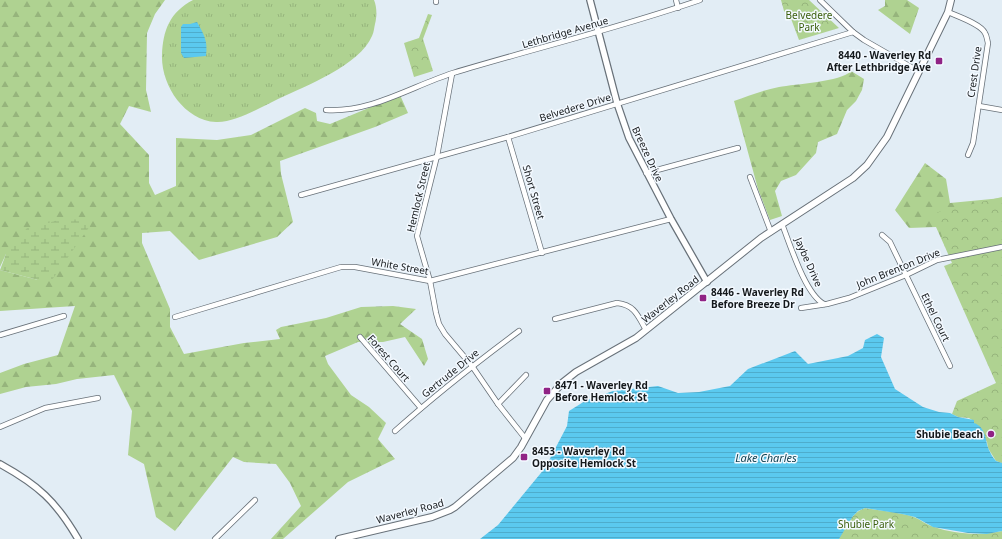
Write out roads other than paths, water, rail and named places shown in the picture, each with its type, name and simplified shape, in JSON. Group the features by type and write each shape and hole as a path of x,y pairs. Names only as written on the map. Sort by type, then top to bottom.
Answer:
{"main road":[{"name":"Waverley Road","path":"338,539 432,517 450,510 503,468 513,458 547,400 562,383 576,372 636,338 771,232 844,185 867,165 887,137 948,12 951,0"}],"street":[{"name":"Breeze Drive","path":"590,0 617,103 629,138 646,173 707,282"},
{"path":"676,0 678,8"},
{"name":"Lethbridge Avenue","path":"326,110 341,111 368,105 452,74 599,32 700,0"},
{"path":"820,0 853,32 864,40 918,71"},
{"name":"Crest Drive","path":"948,12 982,29 986,34 988,43 973,143 968,155"},
{"name":"Belvedere Drive","path":"301,195 508,137 853,32"},
{"name":"Hemlock Street","path":"452,74 437,156 417,236 430,281 439,324 445,334 472,366 498,404 525,438"},
{"path":"979,106 1002,110"},
{"name":"Short Street","path":"508,137 542,253"},
{"path":"646,173 738,148"},
{"path":"750,177 771,232"},
{"name":"White Street","path":"175,317 341,267 355,267 430,281 671,219"},
{"name":"Jaybe Drive","path":"782,224 801,272 812,294 824,304"},
{"name":"Ethel Court","path":"882,235 890,242 950,366"},
{"name":"John Brenton Drive","path":"801,308 827,304 849,298 906,275 937,260 1002,247"},
{"path":"555,319 617,303 627,305 632,308 646,330"},
{"path":"0,335 64,316"},
{"name":"Gertrude Drive","path":"395,431 472,366 519,331"},
{"name":"Forest Court","path":"360,337 421,408"},
{"path":"498,404 526,375"},
{"path":"0,427 45,408 98,398"},
{"path":"0,464 41,490 58,508 78,539"},
{"path":"215,539 255,500"}],"water":[{"path":"197,22 206,42 206,56 184,58 181,53 181,27 183,24"},
{"name":"Lake Charles","path":"877,334 884,338 881,357 895,389 923,407 974,420 974,423 983,431 992,456 996,461 1002,463 1002,531 987,534 968,533 933,527 915,517 865,508 858,511 853,516 839,539 480,539 498,525 545,468 567,426 569,411 585,401 613,391 658,386 678,393 699,392 730,386 748,369 795,351 808,364 848,356 863,348 865,340"}],"place":[{"name":"8440 - Waverley Rd After Lethbridge Ave","path":"939,61"},
{"name":"8446 - Waverley Rd Before Breeze Dr","path":"703,298"},
{"name":"8471 - Waverley Rd Before Hemlock St","path":"547,391"},
{"name":"Shubie Beach","path":"991,434"},
{"name":"8453 - Waverley Rd Opposite Hemlock St","path":"524,457"}],"park label":[{"name":"Belvedere Park","path":"809,20"},
{"name":"Shubie Park","path":"866,524"}]}
